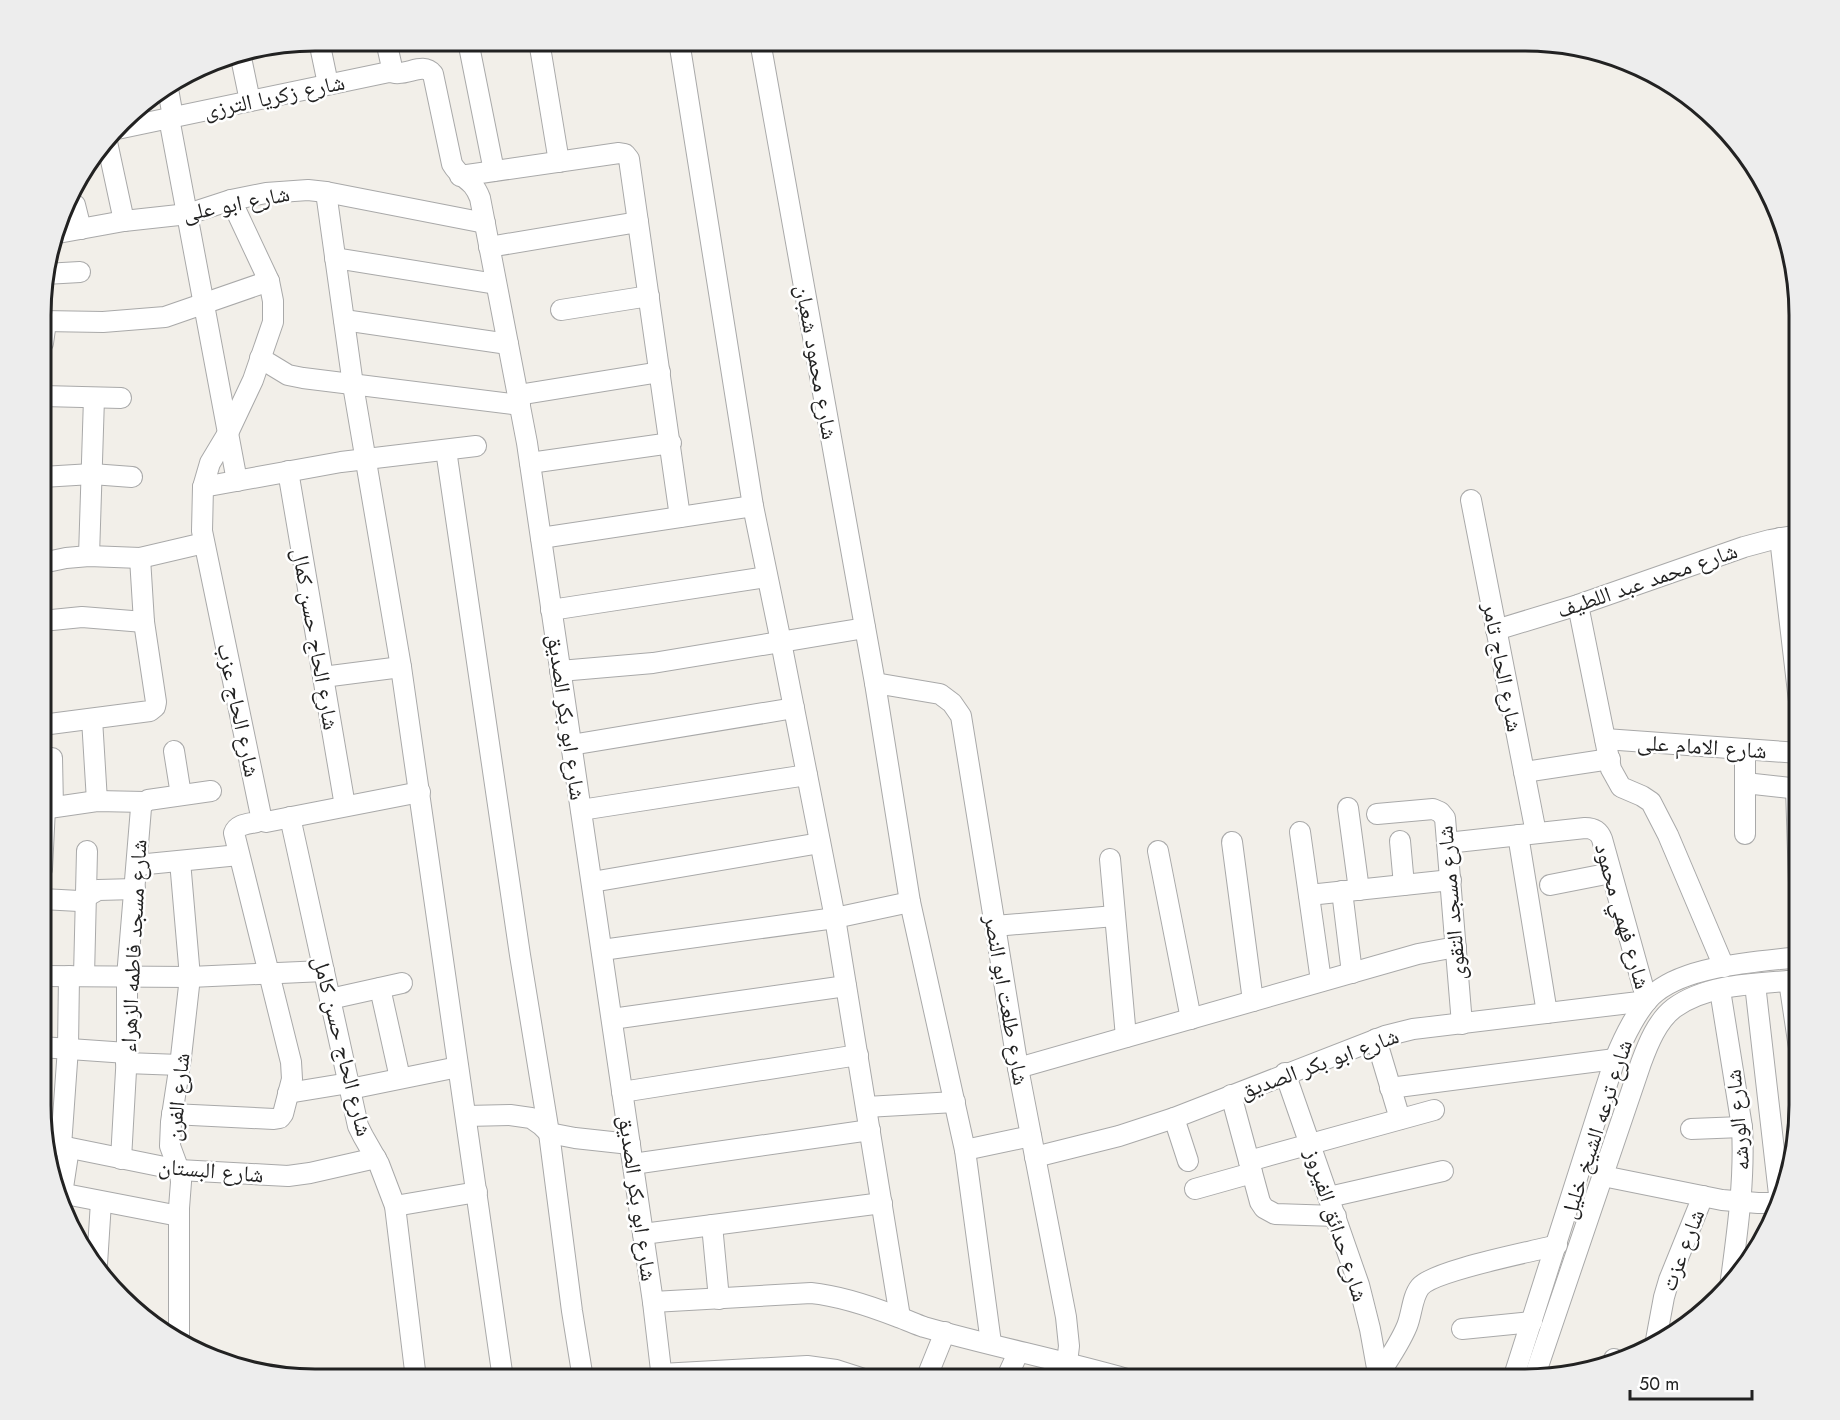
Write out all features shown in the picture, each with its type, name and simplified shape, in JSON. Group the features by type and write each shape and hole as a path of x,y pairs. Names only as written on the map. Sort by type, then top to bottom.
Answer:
{"street":[{"path":"321,51 328,84"},
{"path":"388,51 393,72"},
{"path":"470,51 494,171"},
{"path":"540,51 559,162"},
{"path":"681,51 753,506 835,918 900,1317"},
{"name":"شارع محمود شعبان","path":"762,51 875,683 910,902 964,1150 991,1343"},
{"path":"242,61 250,101"},
{"name":"شارع زكريا الترزى","path":"130,126 328,84 393,72 430,70"},
{"name":"شارع ابو بكر الصديق","path":"430,70 433,74 452,164 460,176 470,180 476,187 519,400 602,950 661,1369"},
{"path":"169,95 237,482"},
{"path":"109,150 124,221"},
{"path":"460,176 619,153 625,154 629,159 680,517"},
{"name":"شارع ابو على","path":"64,232 124,221 188,214 231,200 290,190 326,192 484,223"},
{"path":"326,192 353,385 420,792 502,1369"},
{"name":"شارع الحاج عزب","path":"231,200 269,281 273,301 273,322 253,380 228,433 210,463 203,487 202,510 204,543 261,816 259,820"},
{"path":"75,206 81,229"},
{"path":"489,246 638,222"},
{"path":"335,258 496,284"},
{"path":"54,273 80,272"},
{"path":"51,322 103,322 165,317 269,281"},
{"path":"561,310 650,296"},
{"path":"344,320 508,344"},
{"path":"260,358 288,375 353,385 519,400 660,372"},
{"path":"51,396 121,399"},
{"path":"89,556 94,398"},
{"path":"530,463 670,443"},
{"path":"203,487 366,459 476,446"},
{"path":"446,450 549,1133 581,1369"},
{"name":"شارع الحاج حسن كمال","path":"288,471 345,806"},
{"path":"51,476 92,474 132,477"},
{"name":"شارع الحاج تامر","path":"1471,500 1524,772 1527,835 1547,1013"},
{"path":"541,538 753,506"},
{"name":"شارع محمد عبد اللطيف","path":"1496,630 1578,605 1744,547 1789,537"},
{"path":"51,561 89,556 140,558 204,543"},
{"path":"51,724 150,711 155,707 144,622 140,558"},
{"path":"551,610 766,577"},
{"path":"1578,605 1605,740 1618,783 1625,790 1648,800 1659,819 1668,835 1724,967"},
{"path":"51,620 82,617 144,622"},
{"path":"560,671 653,663 865,628"},
{"path":"323,676 401,667"},
{"name":"شارع طلعت ابو النصر","path":"875,683 940,694 952,703 961,716 1018,1068 1066,1317 1069,1346 1067,1369"},
{"path":"571,745 794,708"},
{"path":"92,718 97,801"},
{"name":"شارع الامام على","path":"1605,740 1789,752"},
{"path":"1745,749 1745,834"},
{"path":"174,751 181,795"},
{"path":"51,766 52,758"},
{"path":"1524,772 1610,759"},
{"path":"581,810 807,775"},
{"path":"1745,783 1789,787"},
{"path":"51,807 97,801 146,802 211,791"},
{"path":"172,1114 280,1118 288,1093 293,1070 239,855 234,833 236,829 259,820 266,822 420,792"},
{"name":"شارع مسجد فاطمه الزهراء","path":"121,1159 127,977 141,808 146,802"},
{"path":"1348,808 1352,973"},
{"name":"شارع مسجد التقوى","path":"1377,814 1437,809 1445,819 1462,1024"},
{"name":"شارع الحاج حسن كامل","path":"290,817 358,1126 376,1158 395,1206 415,1369"},
{"name":"شارع فهمي محمود","path":"1527,835 1585,828 1598,831 1647,1001"},
{"path":"1300,832 1321,981"},
{"path":"1448,843 1527,835"},
{"path":"1400,841 1404,885"},
{"path":"1232,842 1253,1001"},
{"path":"592,882 820,843"},
{"path":"60,1173 58,1146 86,897 87,851"},
{"path":"1158,852 1191,1019"},
{"path":"137,865 239,855"},
{"path":"1110,859 1126,1037"},
{"name":"شارع الفرن","path":"179,1332 181,1182 170,1146 190,977 180,861"},
{"path":"1550,885 1611,873"},
{"path":"1309,895 1451,880"},
{"path":"51,899 79,901 98,890 135,889"},
{"path":"602,950 835,918 910,902"},
{"path":"994,926 1115,916"},
{"path":"1018,1068 1321,981 1430,951 1456,947"},
{"name":"شارع ترعه الشيخ خليل","path":"1517,1369 1615,1059 1629,1029 1647,1001 1656,992 1678,979 1724,967 1789,958"},
{"path":"51,975 190,977 324,971"},
{"name":"شارع ترعه الشيخ خليل","path":"1537,1368 1641,1063 1660,1023 1672,1009 1688,999 1720,990 1789,981"},
{"path":"330,999 402,983"},
{"path":"1755,984 1778,1182"},
{"path":"612,1019 846,986"},
{"path":"380,988 400,1078"},
{"name":"شارع الورشه","path":"1720,990 1742,1127 1741,1203 1732,1269"},
{"name":"شارع ابو بكر الصديق","path":"1035,1157 1119,1136 1174,1118 1376,1039 1413,1029 1647,1001"},
{"path":"1376,1039 1400,1119"},
{"path":"51,1047 69,1048 180,1065"},
{"path":"622,1092 858,1055"},
{"path":"1390,1088 1615,1059"},
{"path":"288,1093 350,1086 458,1066"},
{"name":"شارع حدائق الفيروز","path":"1285,1073 1359,1285 1378,1369"},
{"path":"1231,1095 1260,1202 1269,1212 1275,1214 1336,1216"},
{"path":"866,1107 955,1102"},
{"path":"1195,1189 1310,1144 1434,1110"},
{"path":"466,1116 510,1115 531,1118 549,1133 630,1144"},
{"path":"1174,1118 1188,1161"},
{"path":"1691,1130 1742,1127"},
{"path":"633,1164 870,1130"},
{"path":"964,1150 1031,1136"},
{"name":"شارع البستان","path":"58,1146 179,1170 288,1176 376,1158"},
{"path":"1329,1197 1443,1171"},
{"path":"1603,1176 1741,1203 1770,1203"},
{"path":"395,1206 477,1192"},
{"path":"67,1194 179,1216"},
{"name":"شارع عزت","path":"1657,1334 1669,1280 1703,1196"},
{"path":"98,1256 101,1202"},
{"path":"643,1234 882,1203"},
{"path":"712,1225 719,1299"},
{"path":"1383,1369 1407,1326 1419,1287 1426,1281 1444,1273 1557,1245"},
{"path":"653,1302 811,1293 848,1299 914,1324 991,1343 1062,1369"},
{"path":"1462,1329 1532,1322"},
{"path":"930,1369 945,1332"},
{"path":"1011,1369 1018,1353"},
{"path":"764,1369 807,1366 829,1369"}]}
